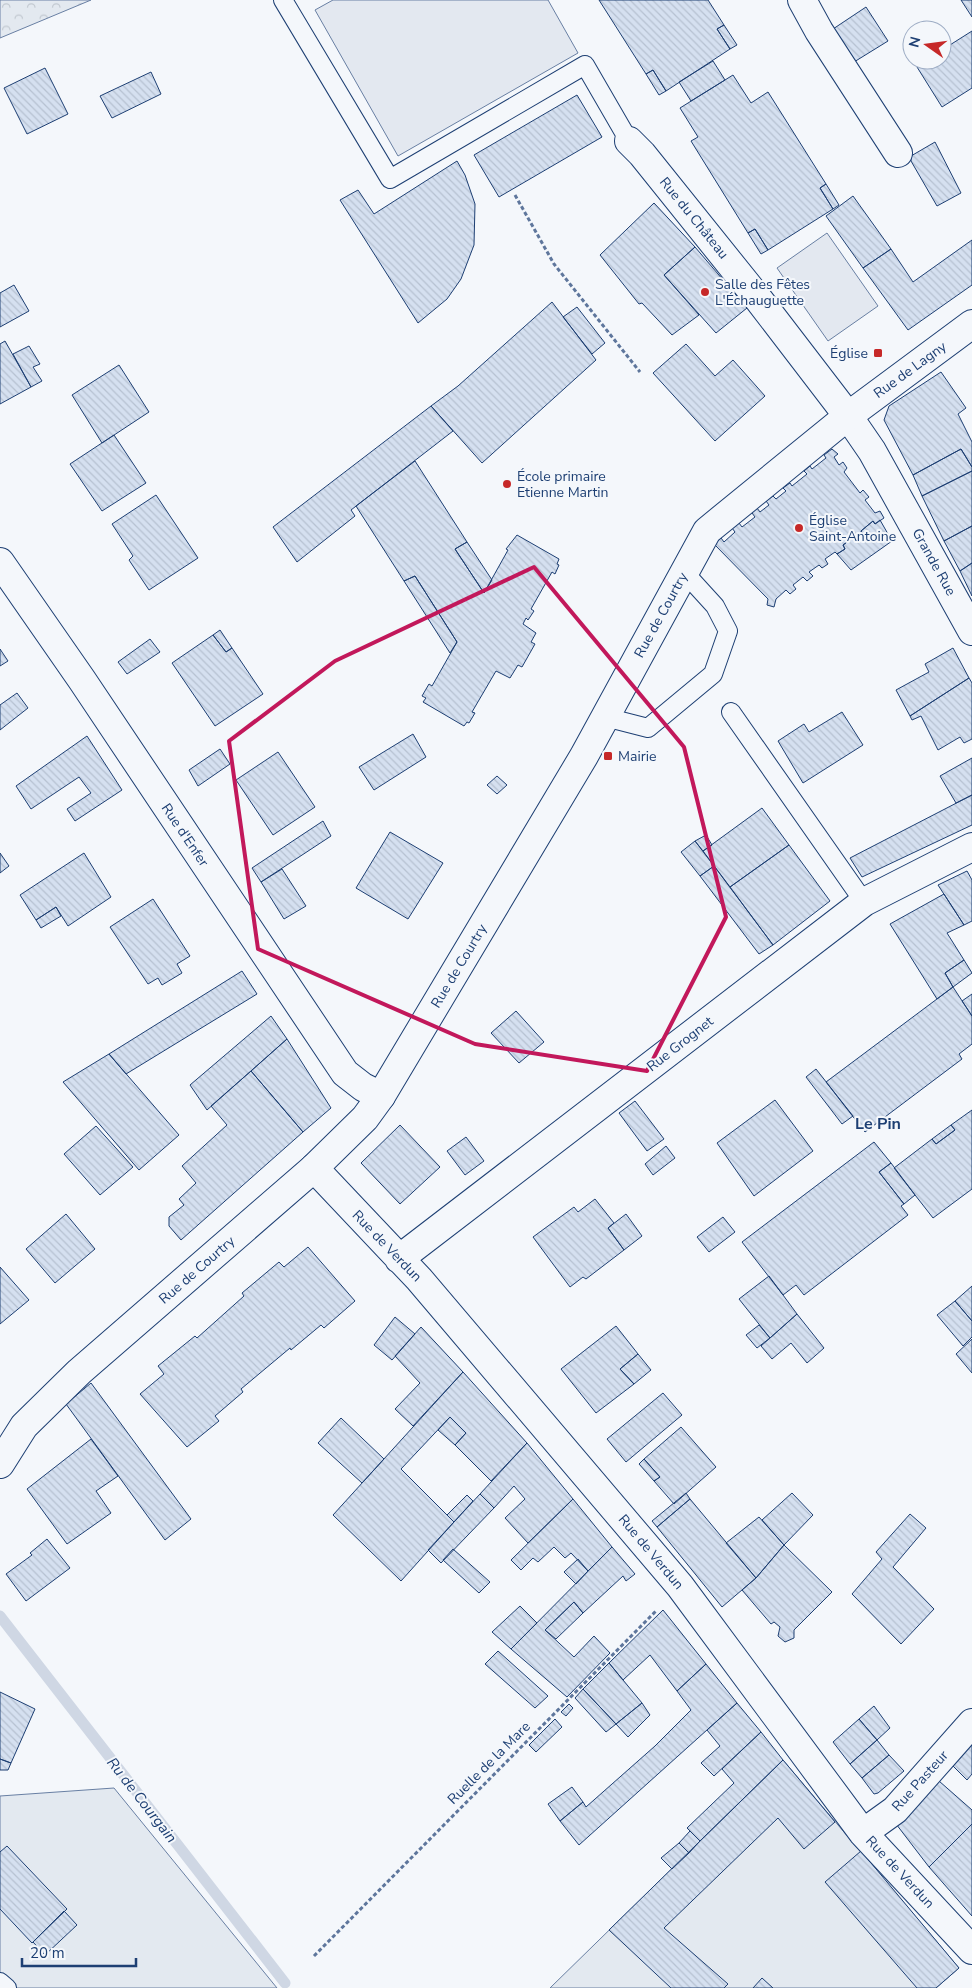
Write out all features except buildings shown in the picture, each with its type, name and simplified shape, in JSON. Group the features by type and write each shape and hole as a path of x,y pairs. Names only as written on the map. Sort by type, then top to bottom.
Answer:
{"street":[{"path":"812,4 819,31 898,152"},
{"name":"Rue du Château","path":"629,141 642,154 738,273 848,416"},
{"name":"Rue de Lagny","path":"848,416 972,324"},
{"name":"Rue de Courtry","path":"0,1464 24,1426 79,1372 314,1168 365,1118 381,1096 584,756 708,531 848,416"},
{"name":"Grande Rue","path":"848,416 872,451 972,631"},
{"name":"Rue d'Enfer","path":"0,562 87,688 344,1073 363,1087 381,1096"},
{"name":"Rue Grognet","path":"399,1259 864,902 972,847"},
{"name":"Rue de Verdun","path":"314,1168 419,1279 680,1586 864,1833 972,1950"},
{"name":"Rue Pasteur","path":"864,1833 895,1810 972,1723"}],"lane":[{"path":"283,0 390,178 585,65 629,141"},
{"path":"605,717 648,728 713,674 728,631 715,606 684,572"},
{"path":"731,712 864,902"},
{"path":"0,1982 7,1988"}],"path":[{"path":"515,195 554,264 640,372"},
{"name":"Ruelle de la Mare","path":"314,1956 680,1586"}],"highlighted area":[{"path":"534,567 684,747 726,917 647,1071 475,1044 258,949 229,741 335,661"}],"green space":[{"path":"0,0 91,0 0,38"},
{"path":"783,1760 959,1968 936,1988 550,1988"},
{"path":"114,1788 277,1988 0,1988 0,1796"}],"shaded area":[{"path":"333,0 548,0 578,53 398,156 315,10"},
{"path":"827,233 878,306 828,341 777,268"}],"waterway":[{"name":"Ru de Courgain","path":"0,1616 285,1983"}],"place":[{"name":"Salle des Fêtes L'Échauguette","path":"705,292"},
{"name":"Église","path":"878,353"},
{"name":"École primaire Etienne Martin","path":"507,484"},
{"name":"Église Saint-Antoine","path":"799,528"},
{"name":"Mairie","path":"608,756"}],"district":[{"name":"Le Pin","path":"878,1124"}]}
